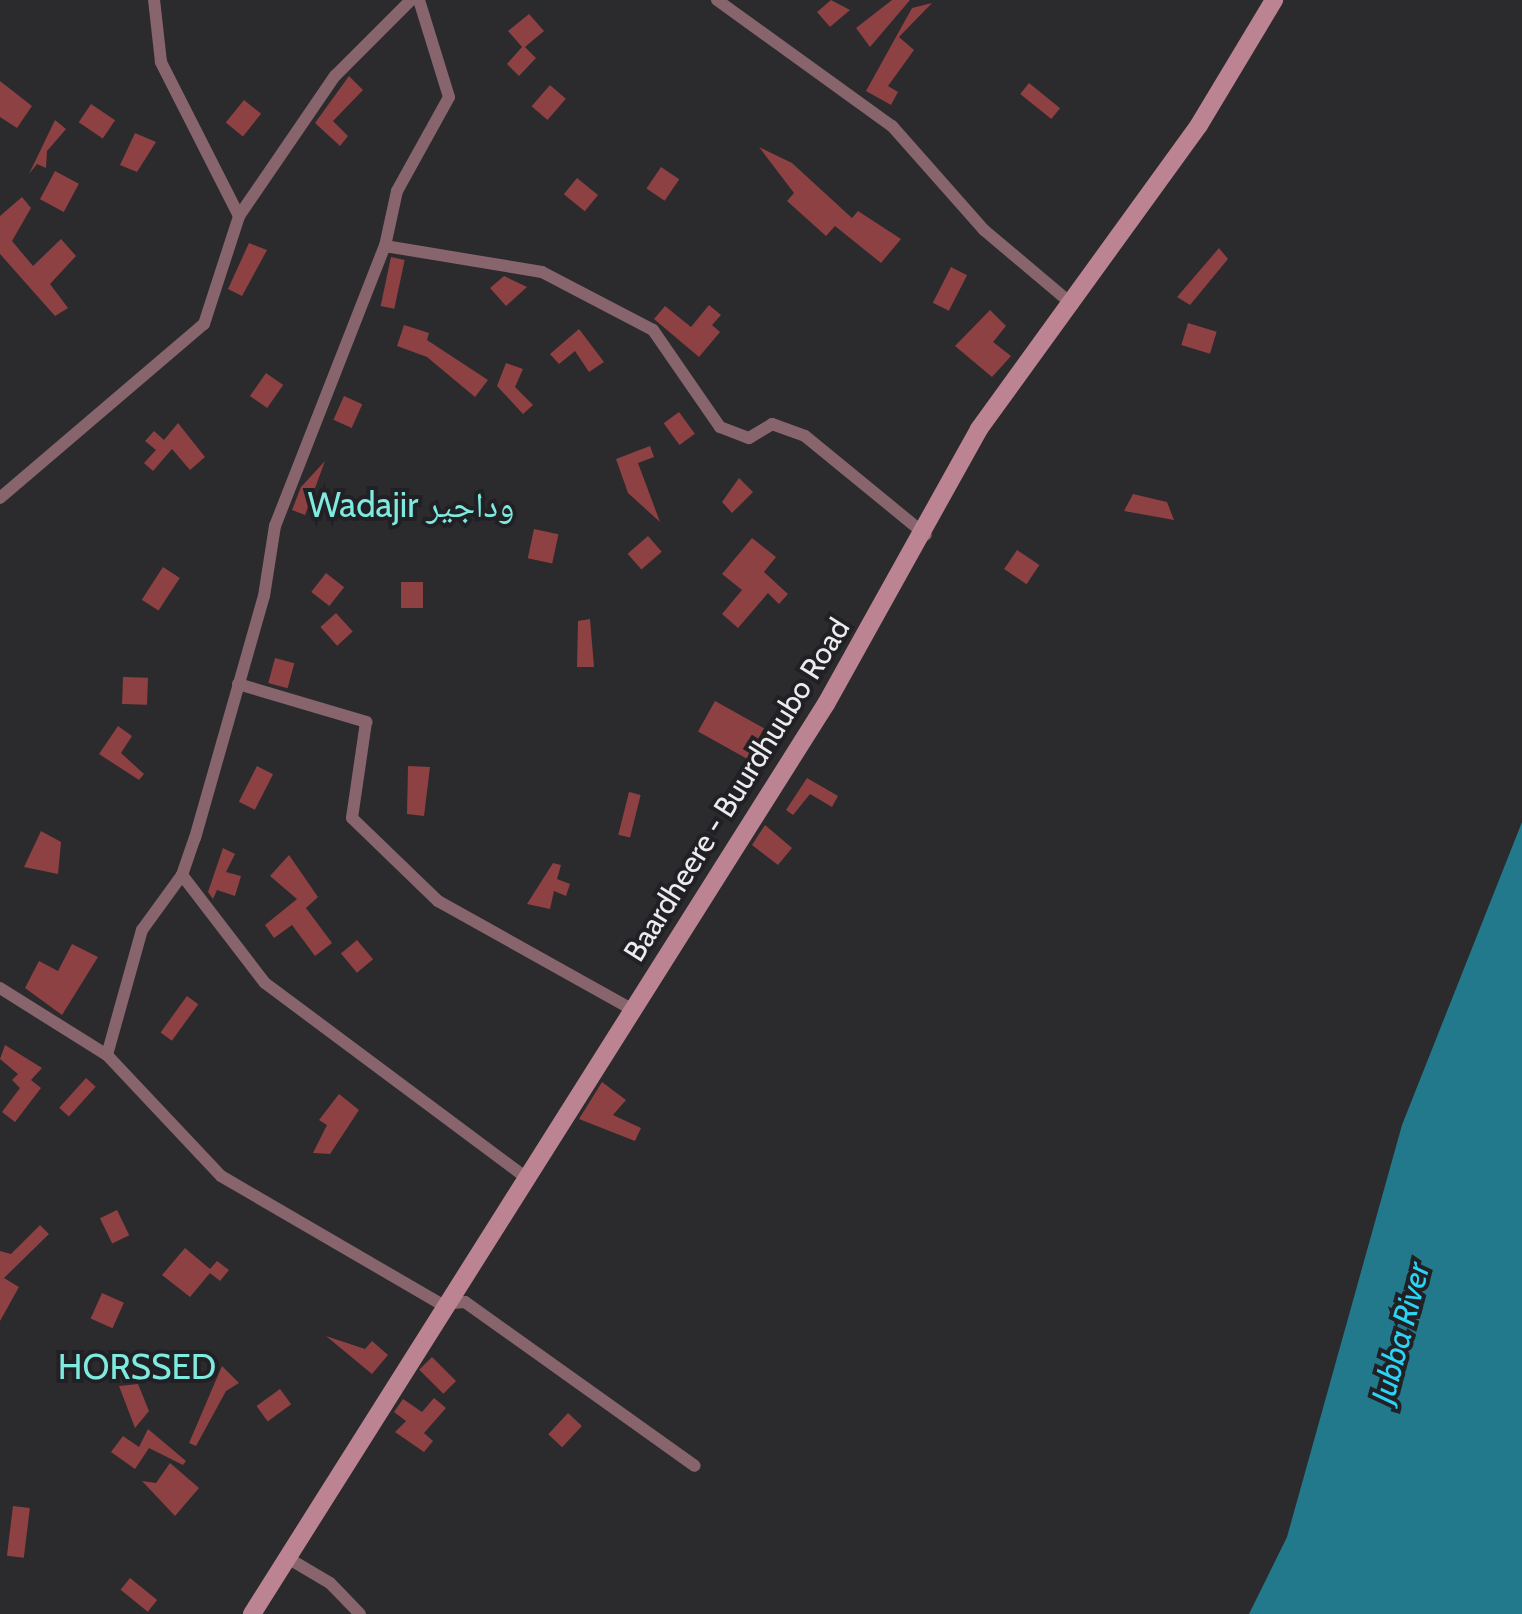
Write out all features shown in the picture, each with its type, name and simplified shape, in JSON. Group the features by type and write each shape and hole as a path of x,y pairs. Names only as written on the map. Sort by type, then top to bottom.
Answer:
{"main road":[{"name":"Baardheere - Buurdhuubo Road","path":"252,1614 441,1304 529,1180 926,535 978,429 1073,305 1199,125 1274,0"}],"street":[{"path":"154,0 162,62 239,216"},
{"path":"0,498 204,324 239,216 334,76 411,0"},
{"path":"107,1055 142,930 182,874 238,684 275,526 385,246 397,190 449,97 419,0"},
{"path":"718,0 892,126 984,230 1073,305"},
{"path":"385,246 542,272 653,330 720,428 749,438 772,424 805,436 926,535"},
{"path":"238,684 366,722 352,818 438,900 631,1009"},
{"path":"182,874 265,983 529,1180"},
{"path":"0,988 107,1055 220,1176 441,1304 465,1302 694,1466"},
{"path":"286,1557 330,1583 360,1614"}],"water":[{"name":"Jubba River","path":"1522,822 1522,1614 1249,1614 1287,1537 1402,1125"}],"building":[{"path":"831,0 850,10 830,27 817,12"},
{"path":"892,0 910,0 870,47 856,28"},
{"path":"932,3 899,37 914,50 888,86 898,92 891,105 866,91 912,8"},
{"path":"529,14 544,31 525,47 536,58 519,76 507,64 522,47 508,31"},
{"path":"349,76 363,90 333,121 348,136 340,146 315,123"},
{"path":"0,81 32,106 17,128 0,117"},
{"path":"1029,83 1060,108 1051,119 1020,94"},
{"path":"550,85 566,99 547,120 532,106"},
{"path":"244,100 261,114 243,136 226,123"},
{"path":"91,104 115,120 103,138 79,122"},
{"path":"55,120 66,129 47,151 46,168 37,164 29,174"},
{"path":"135,133 156,142 137,172 120,165"},
{"path":"759,147 792,163 852,218 858,211 901,239 881,263 835,226 826,236 787,201 794,193"},
{"path":"661,167 679,179 665,201 646,189"},
{"path":"55,171 79,184 64,212 40,199"},
{"path":"577,178 598,195 585,211 564,194"},
{"path":"22,197 31,208 12,241 33,266 61,239 76,256 50,284 68,308 55,316 0,254 0,216"},
{"path":"249,243 267,250 242,296 228,289"},
{"path":"1219,248 1228,259 1190,305 1177,297"},
{"path":"391,257 405,260 394,309 381,306"},
{"path":"951,267 967,275 949,311 933,303"},
{"path":"504,276 527,287 506,306 490,288"},
{"path":"709,305 721,315 712,325 720,332 699,357 654,319 665,306 691,327"},
{"path":"990,310 1006,326 993,342 1011,356 992,377 955,346"},
{"path":"1188,323 1217,332 1210,354 1181,345"},
{"path":"404,325 429,333 427,340 488,380 475,397 427,357 397,346"},
{"path":"579,329 604,362 589,372 575,351 559,364 550,354"},
{"path":"506,363 523,369 515,387 533,405 523,414 497,386"},
{"path":"266,373 283,385 267,408 250,396"},
{"path":"344,396 362,404 352,428 333,420"},
{"path":"679,412 695,434 679,445 664,423"},
{"path":"178,423 205,457 190,470 172,449 153,471 144,463 156,450 145,441 154,431 164,440"},
{"path":"650,446 654,457 638,463 660,522 628,493 616,459"},
{"path":"325,461 305,515 292,510 301,487"},
{"path":"739,478 753,492 732,513 722,502"},
{"path":"1133,494 1167,502 1174,520 1124,511"},
{"path":"534,529 558,534 552,564 528,558"},
{"path":"648,536 662,552 641,570 628,554"},
{"path":"752,538 776,557 764,572 788,594 779,604 768,593 738,628 722,614 742,590 722,574"},
{"path":"1017,550 1039,565 1027,584 1004,569"},
{"path":"163,567 180,578 159,611 142,600"},
{"path":"326,573 344,587 329,606 311,592"},
{"path":"401,582 423,582 423,608 401,608"},
{"path":"336,613 353,632 337,646 320,627"},
{"path":"590,619 594,667 577,667 578,621"},
{"path":"275,658 294,663 288,688 268,683"},
{"path":"123,677 148,678 147,705 122,704"},
{"path":"715,701 764,728 747,759 698,732"},
{"path":"118,726 132,736 121,753 144,774 139,780 99,754"},
{"path":"257,766 273,774 255,810 239,802"},
{"path":"408,766 430,767 424,816 407,814"},
{"path":"807,778 838,796 832,807 810,794 793,815 786,810"},
{"path":"629,792 641,795 630,838 618,835"},
{"path":"765,825 792,848 778,865 752,845"},
{"path":"41,831 61,842 58,874 24,867"},
{"path":"223,848 235,854 226,872 241,876 235,896 217,890 213,899 208,892"},
{"path":"289,855 318,897 306,908 332,943 315,956 292,925 274,938 265,925 297,899 270,876"},
{"path":"553,863 561,865 557,879 570,884 566,896 554,891 550,909 527,904"},
{"path":"357,940 373,959 357,973 341,953"},
{"path":"72,944 98,957 62,1015 25,988 39,961 58,971"},
{"path":"187,996 198,1004 172,1041 161,1032"},
{"path":"5,1045 42,1068 31,1080 41,1088 15,1122 2,1112 20,1088 12,1080 18,1074 0,1059"},
{"path":"86,1078 96,1087 69,1116 59,1108"},
{"path":"602,1082 626,1100 613,1115 641,1128 635,1141 579,1119"},
{"path":"339,1094 359,1110 330,1154 313,1153 327,1125 319,1120"},
{"path":"117,1210 129,1235 112,1243 100,1218"},
{"path":"40,1225 49,1234 4,1278 19,1287 0,1321 0,1251 11,1254"},
{"path":"185,1248 210,1269 217,1261 229,1270 220,1281 210,1273 190,1297 162,1275"},
{"path":"102,1293 124,1303 113,1328 91,1319"},
{"path":"326,1336 365,1349 372,1341 388,1355 372,1374"},
{"path":"432,1357 456,1381 443,1394 419,1370"},
{"path":"222,1366 239,1383 226,1391 196,1446 189,1443"},
{"path":"138,1384 149,1411 135,1428 119,1386"},
{"path":"280,1389 291,1404 268,1421 257,1406"},
{"path":"434,1398 446,1408 424,1433 433,1441 424,1452 395,1432 406,1421 394,1412 403,1399 422,1412"},
{"path":"568,1413 582,1426 562,1447 548,1434"},
{"path":"148,1429 186,1461 183,1465 149,1448 135,1469 111,1452 123,1436 139,1447"},
{"path":"170,1463 199,1488 175,1516 142,1481 156,1483"},
{"path":"13,1506 30,1508 24,1558 7,1556"},
{"path":"130,1578 157,1600 148,1612 121,1590"}],"district":[{"name":"Wadajir وداجير","path":"411,505"},
{"name":"HORSSED","path":"137,1367"}]}
